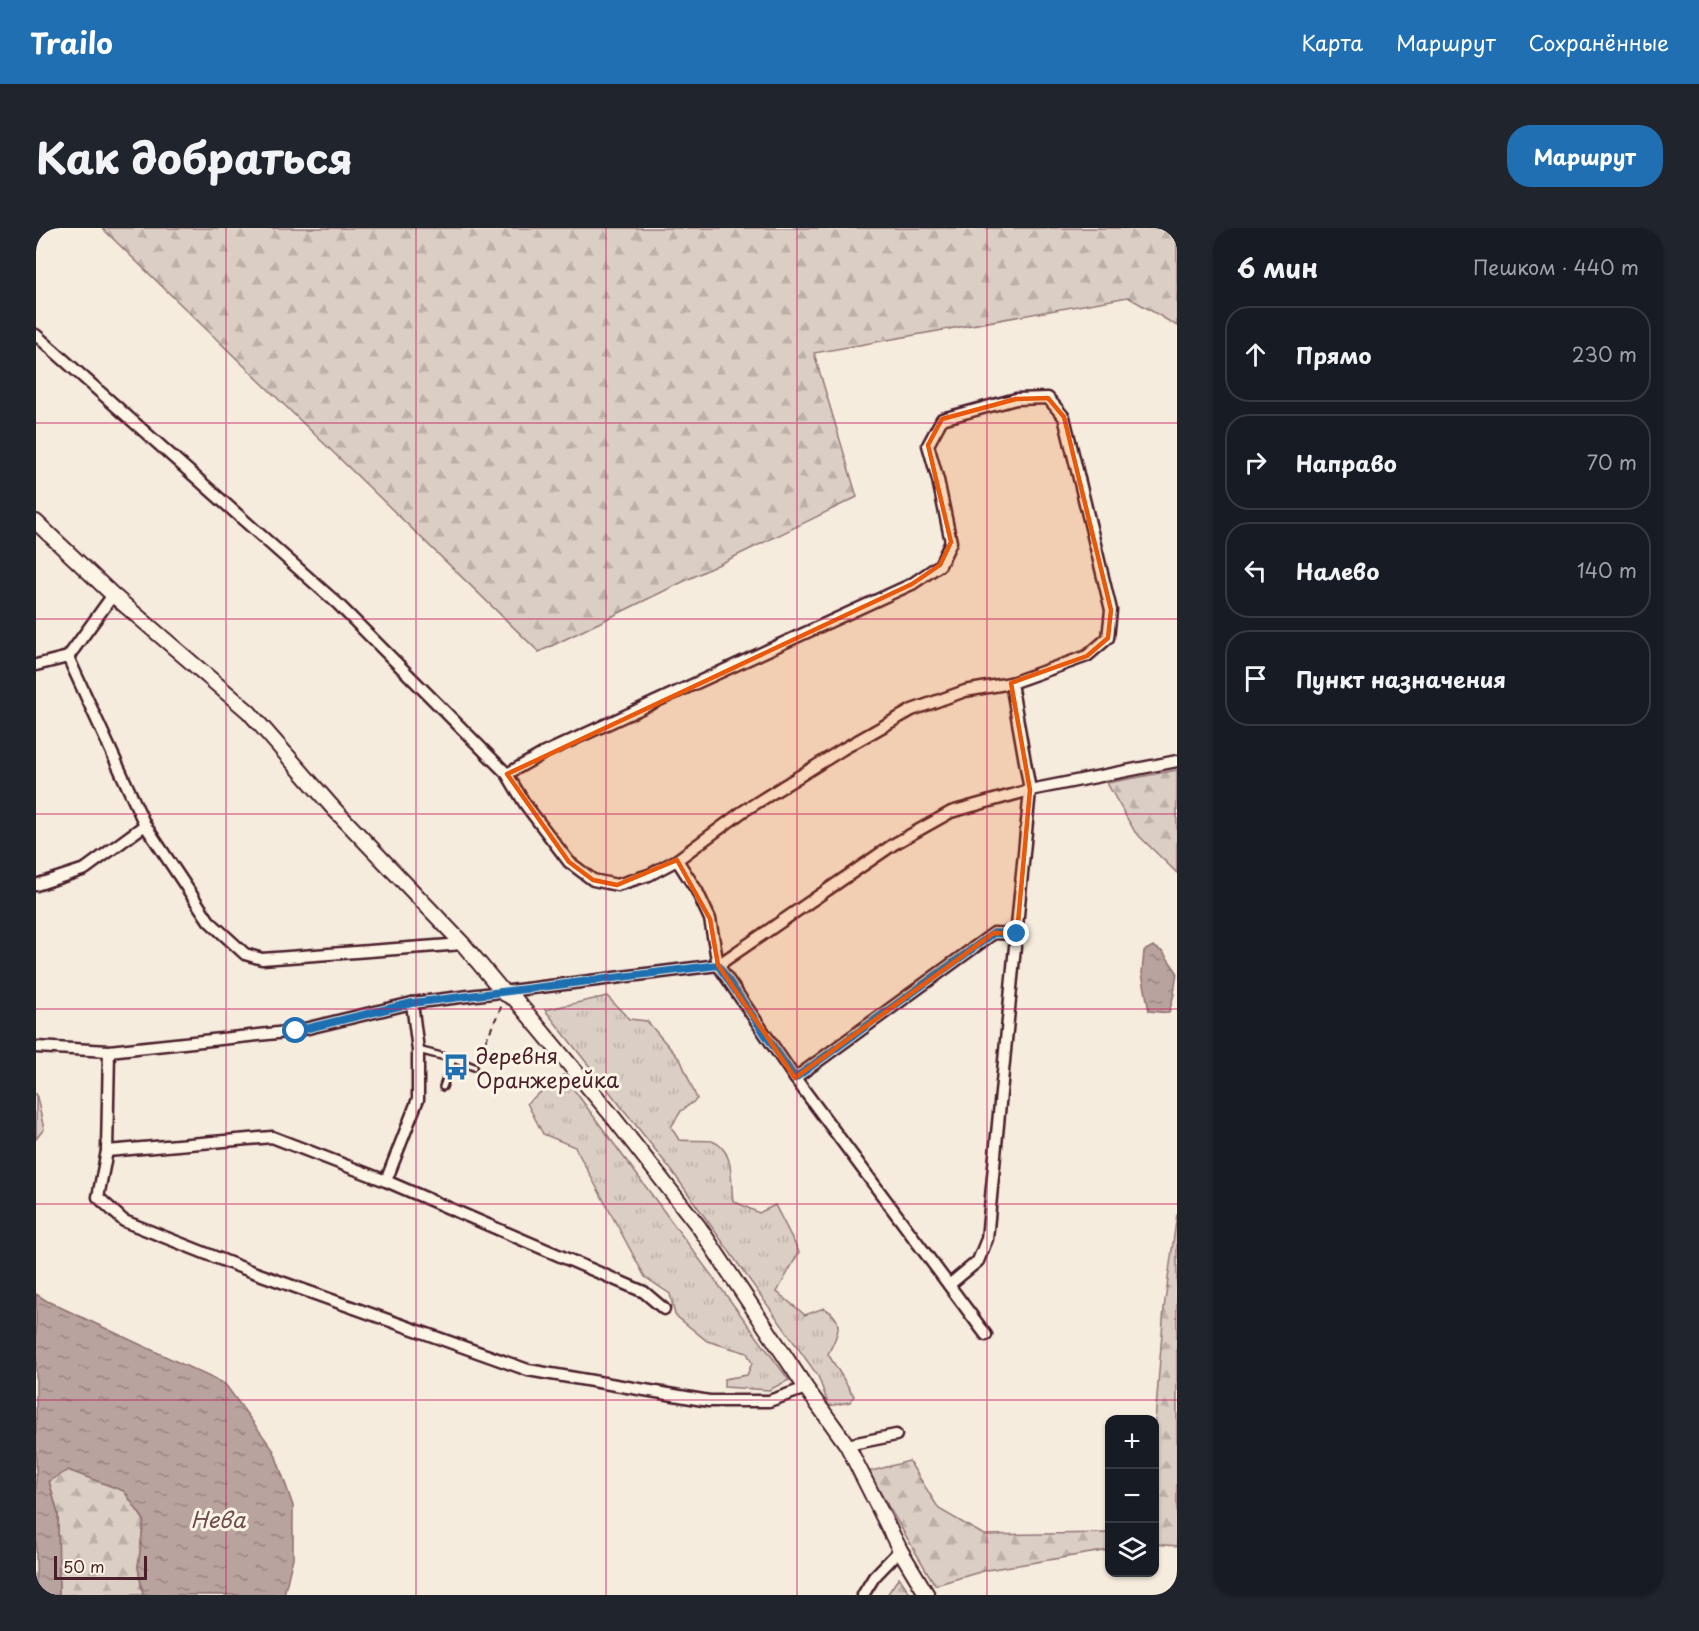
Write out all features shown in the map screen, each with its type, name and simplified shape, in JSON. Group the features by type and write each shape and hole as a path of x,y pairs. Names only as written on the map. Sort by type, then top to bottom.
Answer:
{"street":[{"path":"36,335 338,604 507,774 525,804 569,862 593,880 617,885 649,875 677,860 742,812 843,749 912,710 965,691 1011,683 1087,656 1108,638 1111,610 1064,417 1048,398 1016,399 942,419 928,445 951,542 940,565 912,584 544,753 507,774"},
{"path":"36,522 113,594 249,712 334,809 463,944 504,993 516,999 699,1227 806,1388 847,1445 900,1550 927,1595"},
{"path":"36,665 68,657 113,594"},
{"path":"68,657 145,825 209,921 245,954 262,959 463,944"},
{"path":"949,1286 978,1261 987,1239 1030,790 1011,683"},
{"path":"36,1047 109,1051 296,1031 412,1003 718,965 894,844 951,812 1030,790 1177,761"},
{"path":"36,885 85,869 145,825"},
{"path":"677,860 697,891 710,920 718,965 795,1078 986,1335"},
{"path":"795,1078 994,933 1017,934"},
{"path":"386,1181 418,1099 418,1050 412,1003"},
{"path":"109,1051 107,1151 98,1197 124,1221 245,1269 528,1370 709,1401 769,1401 806,1388"},
{"path":"107,1151 272,1137 386,1181 644,1292 664,1310"},
{"path":"847,1445 896,1435"},
{"path":"862,1595 874,1577 900,1550"}],"lane":[{"path":"418,1050 474,1067"},
{"path":"443,1087 453,1059"}],"path":[{"path":"474,1067 498,1012"}],"highlighted area":[{"path":"1048,398 1064,417 1111,610 1108,638 1087,656 1011,683 1030,790 1017,934 994,933 795,1078 718,965 710,919 677,860 617,885 593,880 569,862 507,774 912,584 940,565 951,542 928,445 942,419 1016,399"}],"green space":[{"path":"102,228 1177,228 1177,326 1128,297 814,353 857,497 539,652"},
{"path":"1177,770 1177,873 1135,832 1107,783"},
{"path":"607,996 629,1019 647,1021 681,1061 697,1099 681,1111 671,1127 679,1140 712,1141 720,1145 730,1167 733,1201 759,1213 775,1205 799,1252 777,1292 805,1315 824,1308 836,1318 837,1335 828,1354 854,1396 850,1402 829,1406 818,1376 672,1171 545,1010"},
{"path":"563,1075 789,1380 769,1390 724,1387 724,1379 747,1375 752,1363 747,1353 707,1341 675,1315 670,1294 645,1277 575,1147 543,1134 527,1103"},
{"path":"36,1093 44,1129 36,1139"},
{"path":"1177,1214 1177,1546 1159,1544 1159,1415 1156,1415 1164,1308"},
{"path":"909,1461 939,1509 984,1535 1105,1533 1105,1551 987,1570 935,1585 868,1472"},
{"path":"68,1470 124,1491 144,1520 138,1567 143,1595 59,1595 58,1514 49,1481"},
{"path":"899,1577 911,1595 887,1595"}],"water":[{"path":"1153,946 1163,952 1177,972 1169,1013 1149,1011 1142,973 1144,951"},
{"name":"Нева","path":"36,1294 225,1384 274,1451 293,1506 293,1558 284,1595 143,1595 138,1567 144,1520 124,1491 68,1470 49,1481 58,1514 59,1595 36,1595"}],"place":[{"name":"деревня Оранжерейка","path":"456,1067"}],"route":[{"path":"296,1031 412,1003 718,965 795,1078 994,933 1017,934"}]}
